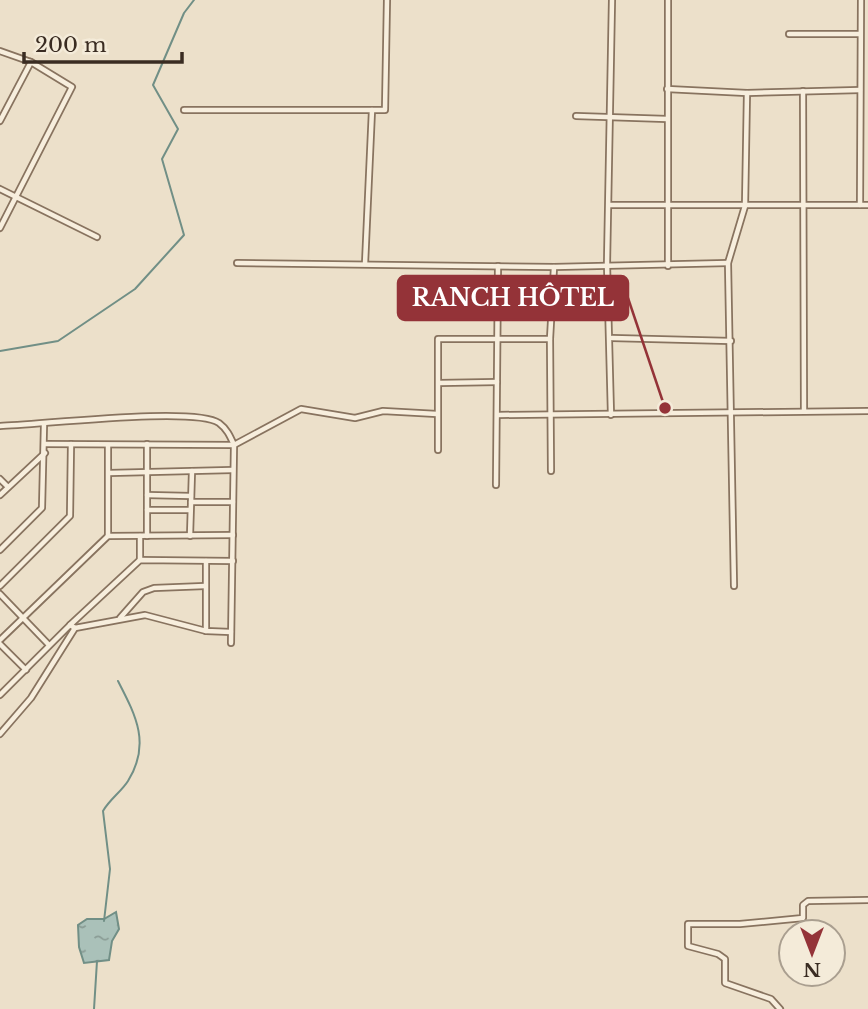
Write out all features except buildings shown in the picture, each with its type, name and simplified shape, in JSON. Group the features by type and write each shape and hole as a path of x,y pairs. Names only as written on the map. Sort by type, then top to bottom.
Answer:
{"street":[{"path":"184,110 385,110 387,0"},
{"path":"611,415 612,338 607,264 612,0"},
{"path":"668,0 668,266"},
{"path":"860,0 860,205"},
{"path":"789,34 860,34"},
{"path":"0,51 31,62 72,87 0,228"},
{"path":"860,60 868,61"},
{"path":"0,121 31,62"},
{"path":"667,89 747,93 860,90"},
{"path":"803,91 804,411"},
{"path":"734,586 733,413 728,262 745,206 747,93"},
{"path":"365,264 373,110"},
{"path":"576,117 667,119"},
{"path":"0,189 97,237"},
{"path":"610,205 868,205"},
{"path":"237,263 554,267 607,264 668,266 728,262"},
{"path":"496,485 498,267"},
{"path":"551,471 550,339 554,267"},
{"path":"612,338 731,341"},
{"path":"438,450 438,339 550,339"},
{"path":"439,383 497,382"},
{"path":"45,444 234,445 301,409 355,418 383,411 437,414"},
{"path":"498,415 868,411"},
{"path":"0,426 173,415 200,417 218,422 228,431 234,445 231,643"},
{"path":"0,550 42,508 44,425"},
{"path":"0,586 70,516 71,444"},
{"path":"108,444 108,536"},
{"path":"147,444 147,536"},
{"path":"0,495 45,453"},
{"path":"109,472 232,470"},
{"path":"190,536 192,471"},
{"path":"0,479 8,487"},
{"path":"147,495 233,502"},
{"path":"147,510 190,510"},
{"path":"26,670 0,642 108,536 233,535"},
{"path":"1,693 140,560 140,536"},
{"path":"140,560 233,561"},
{"path":"205,561 206,631"},
{"path":"119,619 143,592 154,587 205,586"},
{"path":"0,594 49,645"},
{"path":"73,626 145,614 206,631 231,632"},
{"path":"0,734 31,698 73,626"},
{"path":"780,1009 771,999 724,983 724,959 718,954 688,946 688,924 740,924 803,918 803,905 808,901 868,900"}],"water":[{"path":"116,912 119,929 112,941 109,960 84,963 79,947 78,925 87,919 104,919"}],"waterway":[{"path":"0,351 58,341 135,289 184,235 162,159 178,129 153,85 184,13 194,0"},
{"path":"104,921 110,869 103,811 128,781 135,768 140,742 135,718 118,681"},
{"path":"94,1009 97,961"}],"place":[{"name":"RANCH HÔTEL","path":"665,408"}]}
